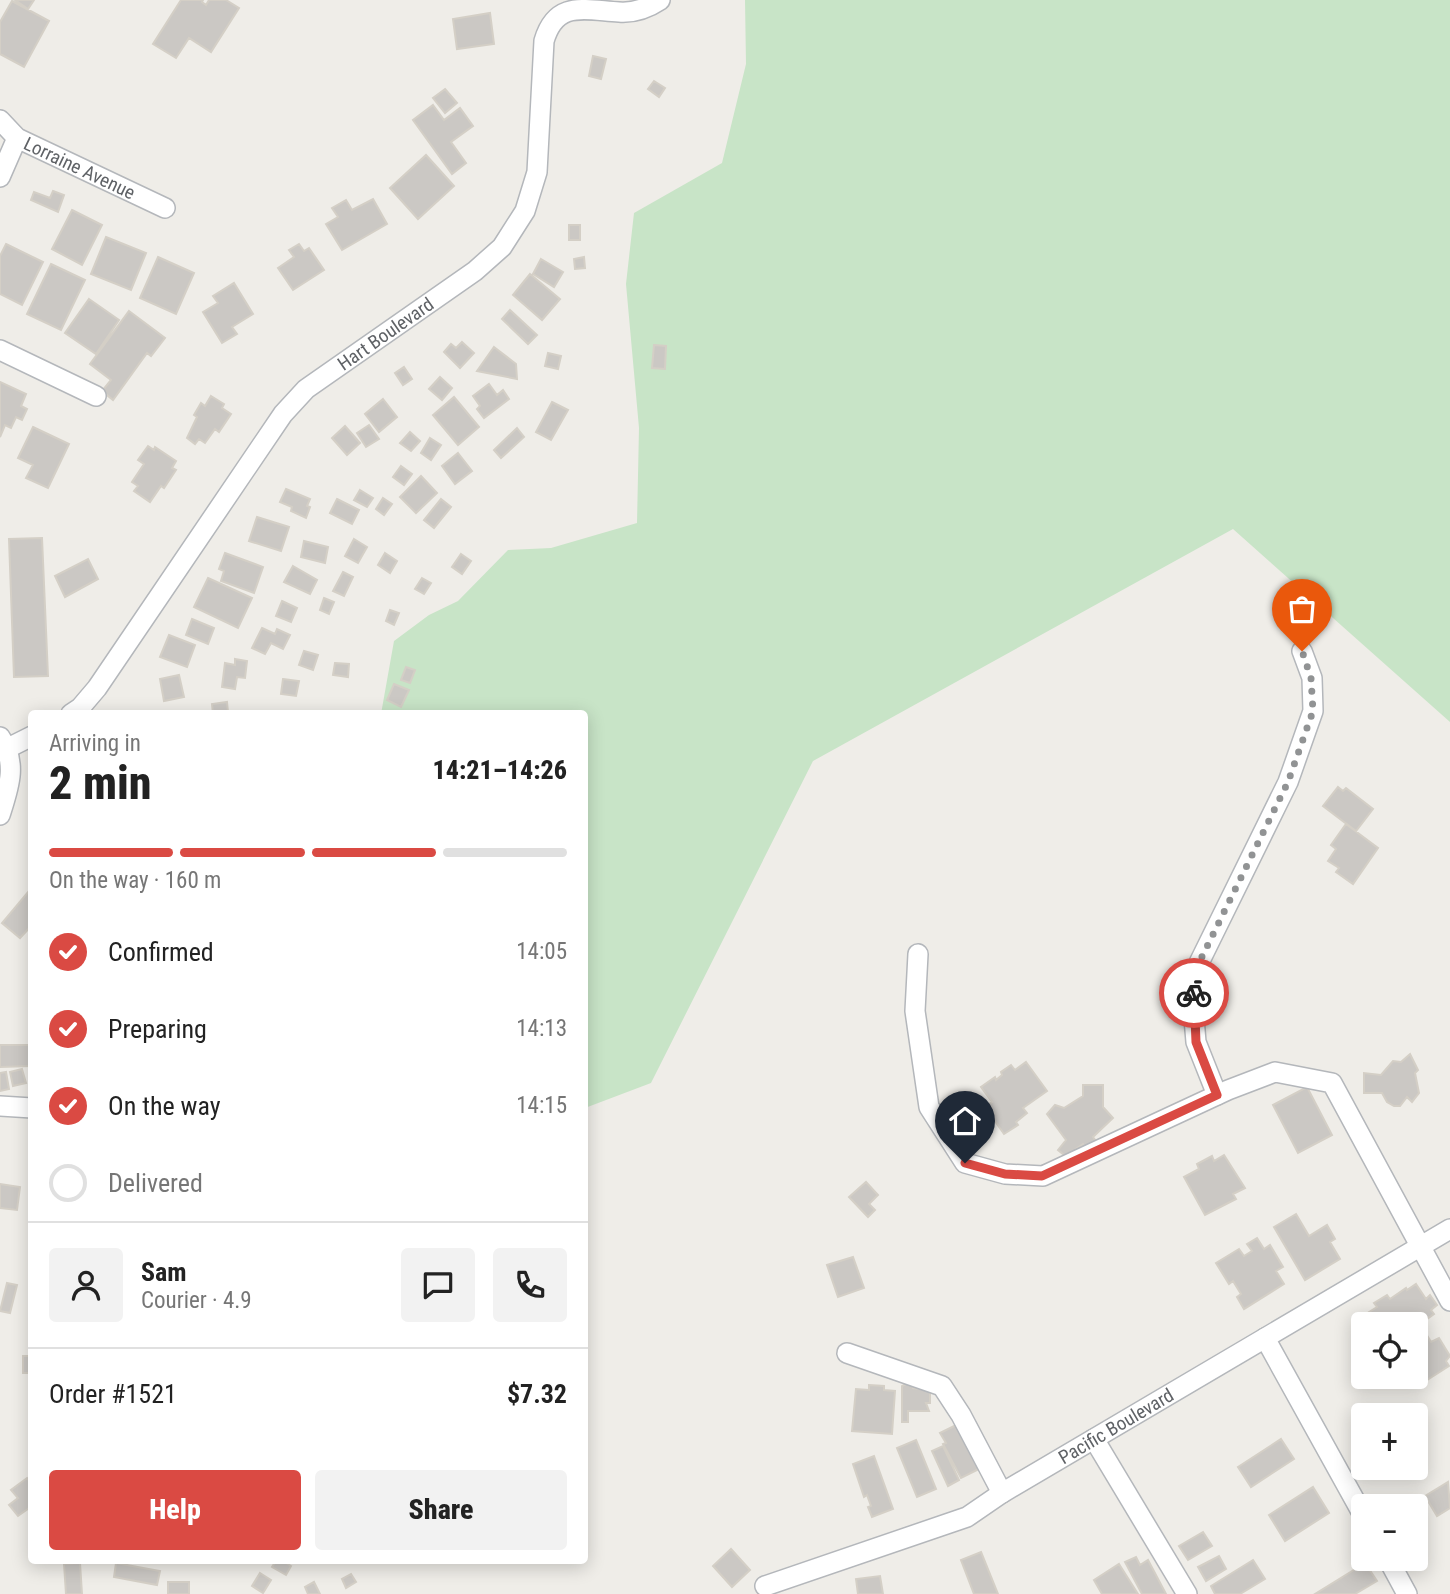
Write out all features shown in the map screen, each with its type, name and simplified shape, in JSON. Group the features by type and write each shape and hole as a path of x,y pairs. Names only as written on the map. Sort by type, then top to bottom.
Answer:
{"street":[{"name":"Hart Boulevard","path":"77,710 97,688 283,414 306,389 475,271 502,247 525,211 537,172 544,41 553,19 562,11 573,7 585,6 620,13 637,11 660,0"},
{"name":"Lorraine Avenue","path":"0,120 17,138 164,208"},
{"path":"0,177 17,138"},
{"path":"0,349 96,396"},
{"path":"1217,1095 1196,1042 1193,1006 1195,971 1288,782 1313,711 1311,678 1302,651"},
{"path":"0,815 12,765 4,743 28,737"},
{"path":"918,954 915,1011 929,1107 965,1163 1005,1174 1042,1176 1217,1095 1275,1072 1332,1083 1450,1301"},
{"path":"0,1107 28,1108"},
{"name":"Pacific Boulevard","path":"765,1586 967,1517 1002,1493 1450,1228"},
{"path":"1265,1338 1351,1494"},
{"path":"846,1353 942,1386 961,1415 1002,1493"},
{"path":"1094,1439 1187,1594"},
{"path":"1395,1571 1408,1594"}],"green space":[{"path":"745,0 1450,0 1450,722 1233,529 813,761 651,1083 588,1107 588,710 382,710 394,641 429,615 458,601 508,550 551,548 637,523 639,428 626,284 634,213 722,163 746,64"}],"building":[{"path":"15,0 34,0 28,9"},
{"path":"181,0 203,0 206,5 209,0 226,0 239,8 211,52 189,38 176,58 153,44"},
{"path":"12,1 49,21 24,67 0,54 0,22"},
{"path":"490,13 494,44 457,49 453,19"},
{"path":"593,56 606,59 601,79 589,76"},
{"path":"654,81 665,88 659,97 648,89"},
{"path":"445,89 457,103 445,113 433,98"},
{"path":"433,105 444,120 460,108 473,126 451,142 466,163 452,174 413,120"},
{"path":"426,155 454,186 418,219 390,188"},
{"path":"53,191 64,195 58,212 31,200 34,192 50,198"},
{"path":"373,199 387,224 342,250 326,224 338,217 332,208 346,200 352,210"},
{"path":"72,210 102,225 82,265 52,249"},
{"path":"569,225 580,225 580,240 569,240"},
{"path":"106,237 146,253 131,290 91,274"},
{"path":"6,244 43,262 22,305 0,294 0,256"},
{"path":"299,244 304,251 309,248 324,270 293,290 278,268 294,257 289,250"},
{"path":"158,257 194,273 176,314 140,298"},
{"path":"584,257 585,268 575,269 574,259"},
{"path":"541,259 563,272 554,287 533,274"},
{"path":"51,264 85,280 61,330 27,314"},
{"path":"530,274 560,299 542,320 513,295"},
{"path":"234,283 253,314 232,327 237,334 222,343 203,312 218,303 213,296"},
{"path":"89,299 119,320 96,354 65,333"},
{"path":"510,310 537,335 528,344 502,319"},
{"path":"129,311 165,338 151,356 147,353 113,400 102,391 111,380 90,364"},
{"path":"462,342 474,353 460,368 444,352 451,344 456,348"},
{"path":"654,345 666,346 665,369 652,368"},
{"path":"494,347 516,364 517,379 477,371"},
{"path":"548,353 561,356 558,369 545,366"},
{"path":"404,367 412,379 403,385 395,373"},
{"path":"440,377 452,388 442,400 429,389"},
{"path":"0,382 26,394 21,406 27,409 22,420 16,417 11,428 5,425 0,437"},
{"path":"489,384 497,395 503,390 509,399 484,418 477,409 480,406 473,396"},
{"path":"211,396 224,404 222,408 231,414 219,432 215,429 205,443 199,439 195,444 187,438 197,417 194,415 201,403 205,406"},
{"path":"454,397 479,427 458,445 433,415"},
{"path":"383,399 397,417 379,432 365,414"},
{"path":"552,402 568,410 551,440 536,432"},
{"path":"369,425 379,439 366,447 357,433"},
{"path":"345,426 360,443 347,455 332,438"},
{"path":"33,427 69,444 48,488 26,478 33,465 18,458"},
{"path":"517,428 524,437 501,458 494,450"},
{"path":"410,432 420,441 411,451 400,443"},
{"path":"430,438 441,445 431,460 421,453"},
{"path":"148,446 154,450 155,447 176,461 172,468 176,470 150,502 134,491 138,486 132,482 144,464 138,460"},
{"path":"458,453 472,471 455,484 442,466"},
{"path":"401,466 412,474 404,485 393,477"},
{"path":"421,476 437,493 416,513 400,497"},
{"path":"286,489 310,499 306,518 280,502"},
{"path":"360,490 373,498 367,507 354,500"},
{"path":"383,498 392,504 384,515 376,509"},
{"path":"337,499 359,510 352,524 330,513"},
{"path":"441,499 451,507 434,528 424,520"},
{"path":"257,517 289,527 281,551 249,541"},
{"path":"42,538 48,676 14,677 9,539"},
{"path":"354,539 367,547 358,563 345,556"},
{"path":"304,541 328,547 325,563 301,557"},
{"path":"225,553 263,567 254,593 221,581 224,571 219,569"},
{"path":"385,553 397,561 390,573 378,565"},
{"path":"461,554 471,561 462,574 452,567"},
{"path":"88,559 98,579 65,597 55,576"},
{"path":"293,566 317,580 310,594 284,582"},
{"path":"343,572 353,577 344,596 333,591"},
{"path":"208,578 252,598 238,628 194,607"},
{"path":"422,578 431,583 424,594 415,589"},
{"path":"324,598 334,602 329,614 320,610"},
{"path":"282,601 297,608 291,622 276,616"},
{"path":"390,610 399,613 394,625 386,621"},
{"path":"192,619 214,628 208,644 186,635"},
{"path":"262,628 275,634 277,629 290,635 283,649 271,643 265,654 252,648"},
{"path":"169,635 195,645 187,667 160,657"},
{"path":"304,651 318,655 313,670 299,665"},
{"path":"235,659 247,661 245,678 237,677 235,689 222,687 225,663 235,665"},
{"path":"335,663 349,664 348,677 333,675"},
{"path":"406,667 415,670 410,683 401,680"},
{"path":"179,675 184,697 164,701 160,679"},
{"path":"283,679 299,681 296,696 281,694"},
{"path":"394,684 409,690 401,707 387,700"},
{"path":"227,702 228,710 213,710 212,704"},
{"path":"1338,787 1343,791 1346,788 1373,809 1356,831 1323,806"},
{"path":"1346,824 1378,848 1353,884 1336,872 1339,868 1328,861 1336,849 1331,845"},
{"path":"28,892 28,929 20,938 2,923"},
{"path":"0,1045 28,1045 28,1066 0,1067"},
{"path":"1410,1054 1418,1070 1415,1073 1419,1093 1412,1102 1407,1097 1400,1106 1394,1106 1387,1102 1382,1093 1364,1093 1364,1073 1381,1075 1393,1061 1401,1062"},
{"path":"1026,1062 1047,1091 1023,1108 1027,1113 1016,1122 1018,1125 1004,1134 985,1107 992,1102 981,1087 995,1077 996,1080 1002,1075 1001,1072 1011,1065 1015,1070"},
{"path":"22,1069 26,1083 13,1086 10,1072"},
{"path":"6,1072 9,1089 0,1091 0,1073"},
{"path":"1083,1085 1103,1085 1103,1107 1113,1118 1093,1137 1098,1144 1089,1151 1083,1144 1076,1149 1079,1152 1070,1160 1058,1150 1066,1140 1047,1114 1055,1105 1064,1108 1083,1096"},
{"path":"1307,1087 1332,1135 1298,1153 1273,1105"},
{"path":"1224,1155 1245,1188 1233,1194 1236,1199 1205,1215 1184,1177 1199,1169 1197,1164 1212,1156 1214,1161"},
{"path":"866,1182 878,1195 869,1204 875,1210 868,1217 849,1197"},
{"path":"0,1184 20,1187 17,1210 0,1208"},
{"path":"1296,1214 1309,1236 1327,1225 1335,1239 1330,1242 1340,1259 1305,1280 1274,1227"},
{"path":"1257,1238 1264,1249 1270,1245 1283,1267 1276,1271 1284,1284 1244,1309 1237,1297 1241,1294 1233,1281 1229,1284 1216,1263 1239,1249 1244,1256 1252,1251 1247,1244"},
{"path":"853,1257 864,1288 838,1297 827,1265"},
{"path":"7,1283 17,1285 10,1313 0,1311"},
{"path":"1416,1284 1426,1299 1430,1295 1437,1305 1431,1310 1434,1314 1428,1318 1428,1312 1369,1312 1377,1307 1374,1303 1387,1295 1390,1299 1406,1288 1407,1290"},
{"path":"1428,1337 1431,1342 1439,1338 1450,1356 1446,1361 1449,1366 1428,1379"},
{"path":"23,1356 28,1356 28,1373 23,1373"},
{"path":"913,1384 913,1388 930,1390 930,1403 926,1403 929,1411 908,1411 908,1422 902,1422 902,1386"},
{"path":"869,1385 884,1386 884,1390 895,1391 892,1434 852,1431 856,1389 869,1390"},
{"path":"960,1423 983,1467 961,1478 940,1433"},
{"path":"1281,1439 1294,1459 1251,1487 1238,1467"},
{"path":"916,1440 936,1489 917,1497 897,1448"},
{"path":"943,1446 959,1480 948,1486 932,1451"},
{"path":"874,1456 893,1509 872,1517 868,1507 871,1506 867,1495 864,1497 853,1464"},
{"path":"28,1479 28,1509 18,1516 9,1505 18,1498 11,1490"},
{"path":"1448,1482 1450,1508 1437,1516 1428,1501 1428,1494"},
{"path":"1313,1487 1329,1513 1285,1541 1269,1515"},
{"path":"1203,1532 1212,1546 1188,1560 1179,1546"},
{"path":"731,1549 750,1570 732,1587 713,1566"},
{"path":"981,1552 998,1594 974,1594 961,1560"},
{"path":"1219,1556 1226,1569 1206,1581 1198,1567"},
{"path":"1136,1557 1140,1565 1148,1560 1166,1594 1142,1594 1125,1562"},
{"path":"1253,1560 1265,1579 1240,1594 1215,1594 1211,1586"},
{"path":"64,1564 80,1564 82,1594 66,1594"},
{"path":"116,1564 160,1571 157,1585 114,1577"},
{"path":"274,1564 291,1566 286,1575 272,1567"},
{"path":"1119,1564 1138,1594 1102,1594 1094,1580"},
{"path":"1352,1571 1370,1571 1377,1581 1355,1594 1315,1594"},
{"path":"260,1573 271,1580 263,1593 252,1586"},
{"path":"351,1574 356,1582 346,1588 342,1579"},
{"path":"880,1576 883,1594 858,1594 856,1579"},
{"path":"168,1582 189,1582 189,1594 168,1594"},
{"path":"314,1582 320,1594 308,1594 305,1587"}],"way so far":[{"path":"1194,993 1195,971 1288,782 1313,711 1311,678 1302,651"}],"route":[{"path":"965,1163 1005,1174 1042,1176 1217,1095 1196,1042 1194,993"}]}
